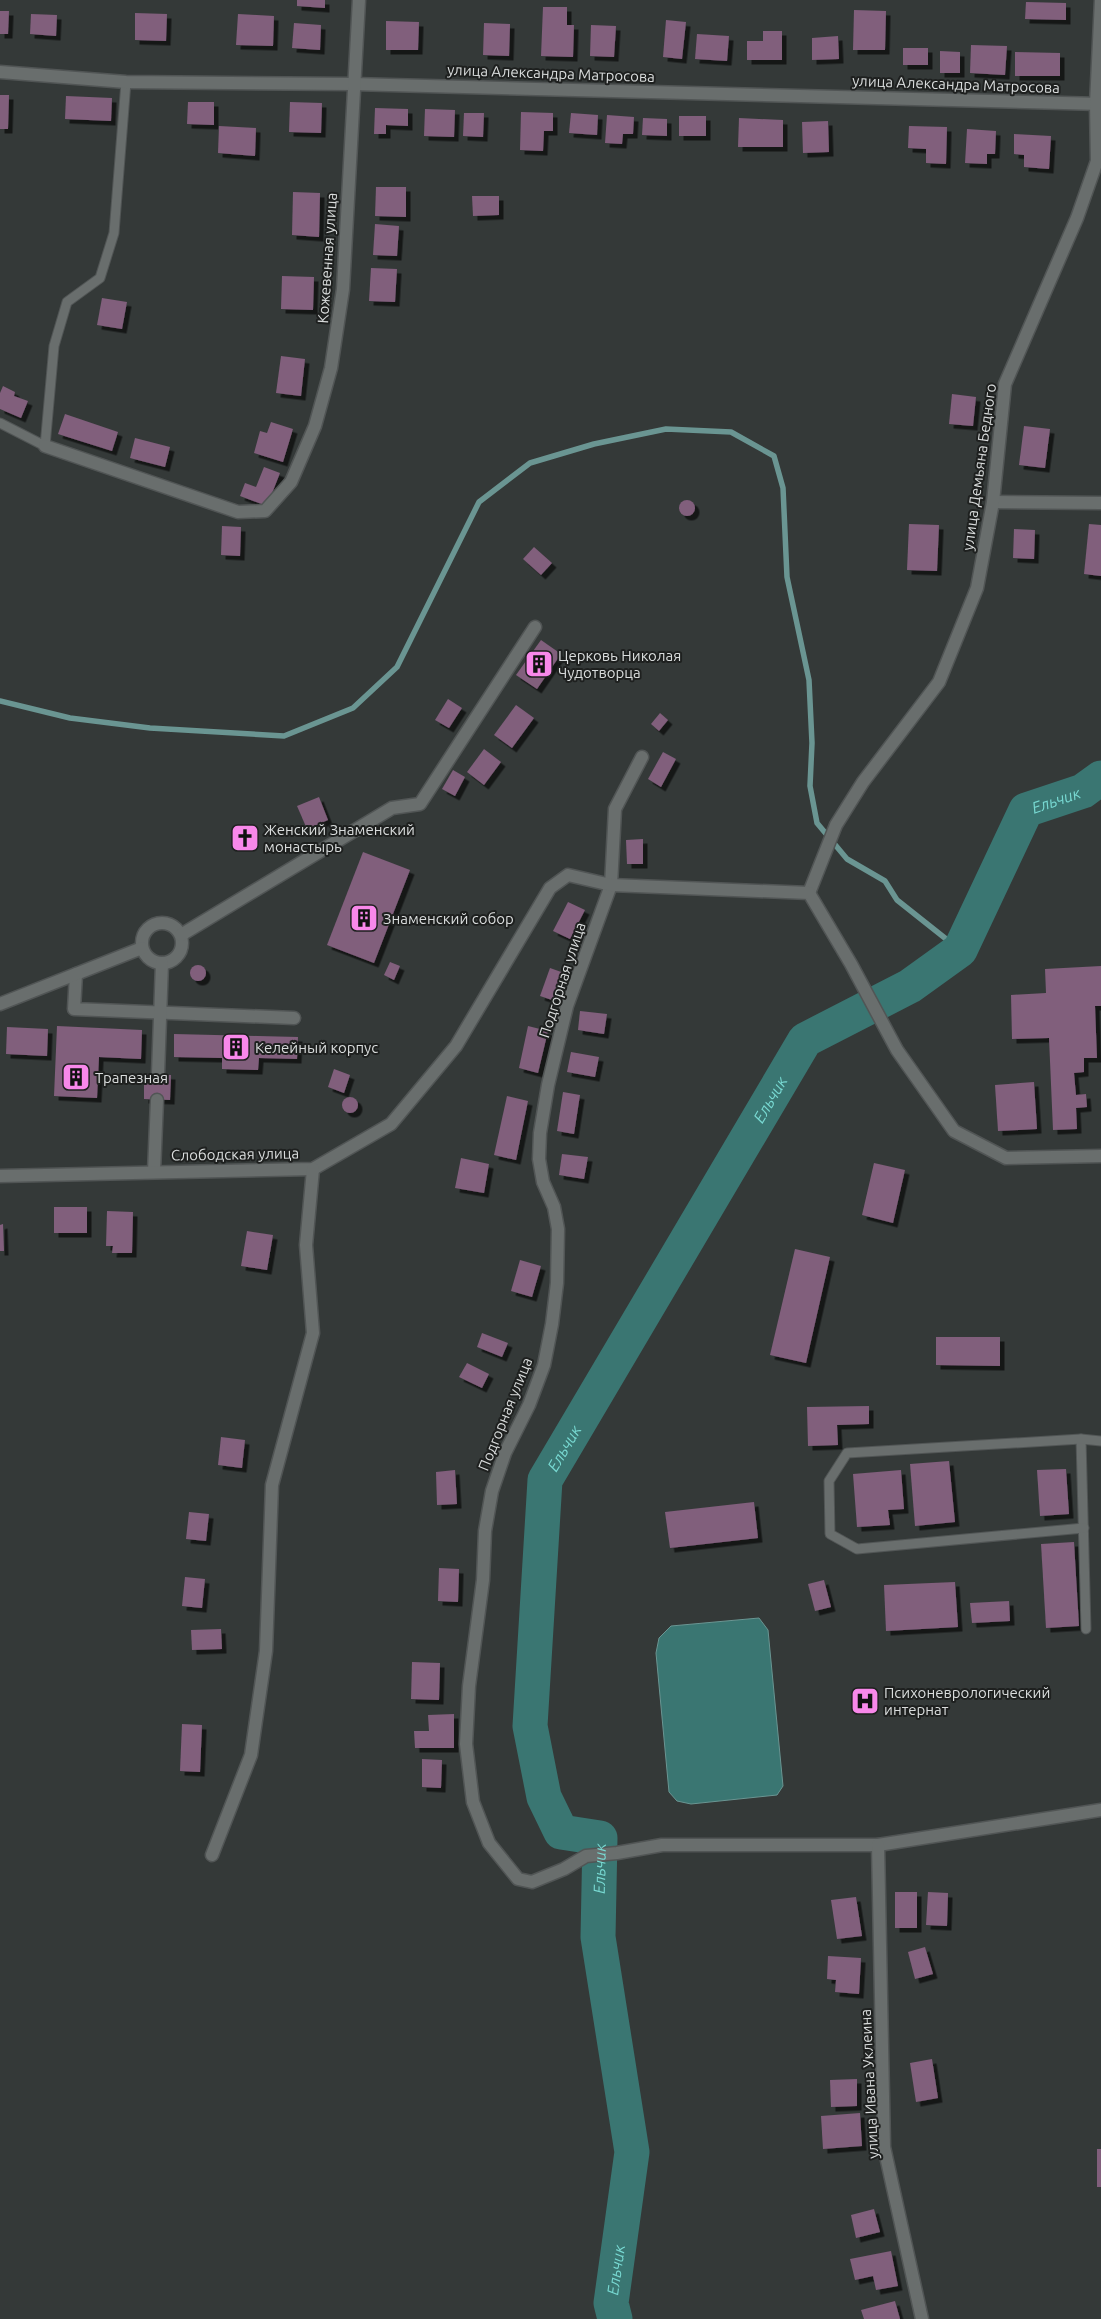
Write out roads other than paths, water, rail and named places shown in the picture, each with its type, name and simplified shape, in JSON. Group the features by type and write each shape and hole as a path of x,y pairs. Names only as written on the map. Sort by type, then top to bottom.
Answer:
{"street":[{"name":"Кожевенная улица","path":"45,446 238,512 265,512 291,482 315,426 331,368 341,314 359,0"},
{"name":"улица Демьяна Бедного","path":"809,893 836,825 863,782 939,682 977,588 993,502 1005,384 1077,218 1097,161 1101,0"},
{"name":"улица Александра Матросова","path":"0,72 126,82 353,84 1099,104"},
{"path":"993,502 1101,502"},
{"path":"181,935 392,808 420,804 535,627"},
{"name":"Подгорная улица","path":"642,757 615,809 611,885 567,1006 548,1085 540,1133 539,1159 543,1182 554,1207 558,1229 557,1283 552,1324 544,1365 529,1405 505,1453 492,1491 485,1531 483,1580 469,1686 466,1744 472,1802 489,1843 518,1879 532,1882 564,1869 586,1856 662,1845 878,1844 1101,1810"},
{"name":"Слободская улица","path":"0,1176 313,1169 391,1124 456,1046 550,888 568,875 611,885"},
{"path":"611,885 809,893 851,964 897,1050 954,1131 1006,1158 1101,1156"},
{"path":"157,923 171,925 181,935 182,948 179,954 174,959 162,963 150,960 142,948 143,937 146,931 157,923"},
{"path":"0,1004 142,948"},
{"path":"158,1074 162,963"},
{"path":"76,974 74,1009 294,1018"},
{"path":"154,1172 157,1100"},
{"path":"212,1855 251,1755 261,1688 266,1651 272,1485 313,1333 306,1245 313,1169"},
{"name":"улица Ивана Уклеина","path":"878,1844 884,2147 922,2319"}],"lane":[{"path":"0,423 45,446 54,346 68,302 100,278 114,233 126,82"},
{"path":"1084,1528 858,1549 830,1534 829,1481 847,1453 1081,1439 1101,1441"},
{"path":"1081,1439 1086,1629"}],"water":[{"path":"759,1618 768,1630 783,1786 777,1795 691,1804 677,1801 669,1792 656,1653 659,1638 671,1626"}],"waterway":[{"path":"0,701 70,718 150,728 284,736 353,708 397,667 479,502 530,463 594,444 666,429 731,432 774,456 783,488 787,577 809,680 812,743 810,786 817,823 847,859 885,881 897,900 960,950"},
{"name":"Ельчик","path":"615,2319 611,2303 632,2152 598,1937 600,1838 561,1832 544,1797 530,1726 545,1480 805,1040 910,986 960,950 1026,810 1083,791 1101,778"}],"place":[{"name":"Церковь Николая Чудотворца","path":"539,664"},
{"name":"Женский Знаменский монастырь","path":"245,838"},
{"name":"Знаменский собор","path":"364,918"},
{"name":"Келейный корпус","path":"236,1047"},
{"name":"Трапезная","path":"76,1077"},
{"name":"Психоневрологический интернат","path":"865,1701"}]}
